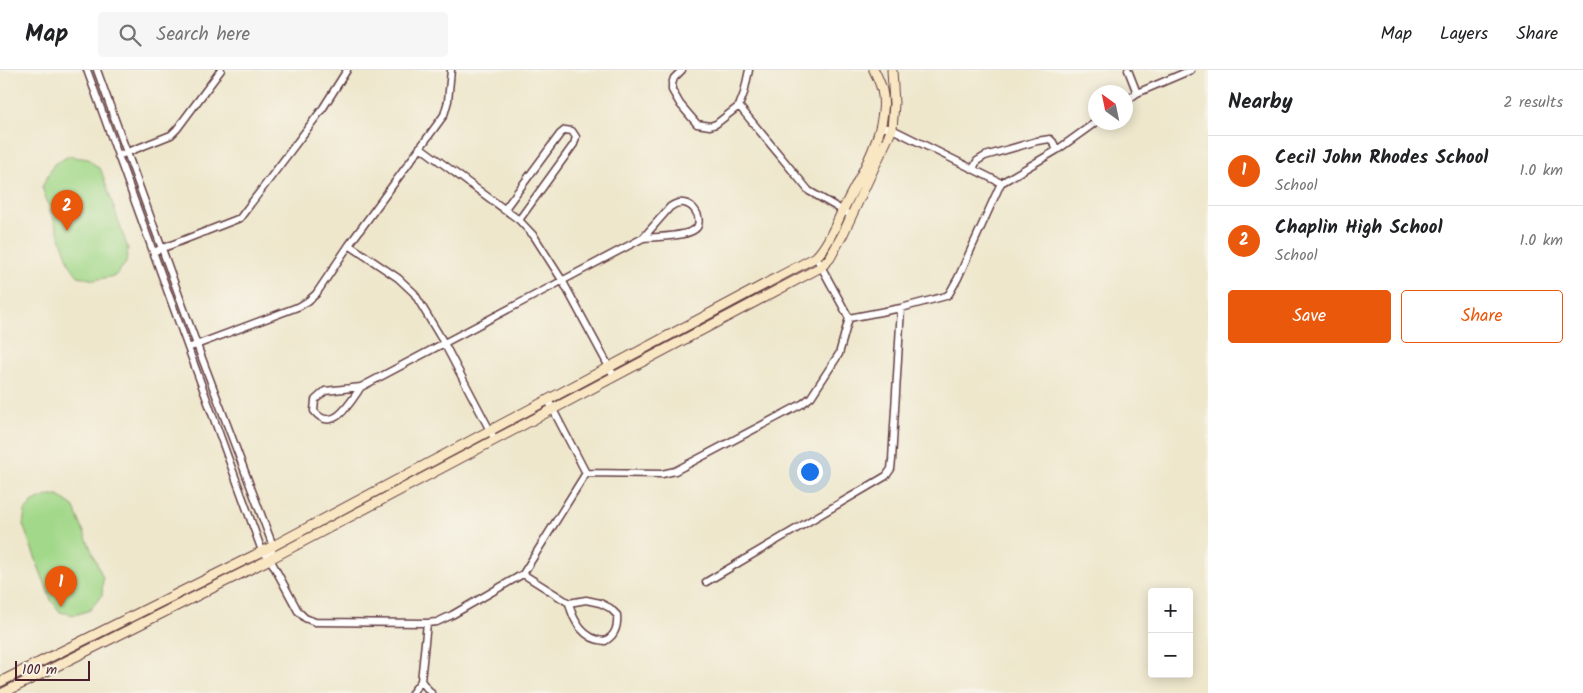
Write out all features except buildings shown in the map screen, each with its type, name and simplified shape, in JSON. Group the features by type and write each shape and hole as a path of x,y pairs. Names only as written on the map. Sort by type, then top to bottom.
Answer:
{"main road":[{"path":"0,682 274,546 490,431 551,404 816,258 826,243 867,161 881,127 883,91 880,80 874,70"},
{"path":"611,372 821,266 830,258 852,216 892,129 894,104 892,70"},
{"path":"3,693 270,559 495,440 551,404"}],"street":[{"path":"86,70 262,552 270,559 298,611 305,618 315,622 427,624 452,615 523,574 586,473"},
{"path":"97,70 274,546 270,559"},
{"path":"118,156 171,135 221,70"},
{"path":"153,252 240,218 323,108 347,70"},
{"path":"188,348 300,306 316,294 438,123 447,108 451,70"},
{"path":"682,70 674,78 672,90 680,104 697,124 710,126 716,124 739,106 749,70"},
{"path":"1128,70 1137,93"},
{"path":"1133,96 1191,70"},
{"path":"739,106 809,191 852,216"},
{"path":"881,127 892,129 1002,183"},
{"path":"849,318 935,300 949,294 1002,183 1057,150 1088,128"},
{"path":"504,210 560,134 565,130 572,130 576,137 574,144 519,220"},
{"path":"972,169 977,160 981,158 1037,141 1050,139 1057,150"},
{"path":"420,147 519,220 534,236 562,280 611,372"},
{"path":"361,387 341,414 334,418 321,418 314,411 315,400 325,392 361,387 643,238 681,234 694,230 699,222 697,214 689,204 675,203 643,238"},
{"path":"349,246 407,284 424,307 444,342 495,440"},
{"path":"586,473 662,474 675,471 802,404 811,397 839,354 849,318 816,258"},
{"path":"706,582 886,476 892,460 900,308"},
{"path":"551,404 586,473"},
{"path":"224,446 235,443"},
{"path":"523,574 569,603 586,600 610,608 617,615 618,625 614,634 605,641 592,638 577,624 572,616 569,603"},
{"path":"412,693 421,681 427,624"},
{"path":"421,681 431,693"}],"green space":[{"path":"69,156 88,159 101,170 128,249 126,263 115,276 94,280 78,276 70,265 42,187 54,164"},
{"path":"47,496 59,496 73,506 103,578 102,595 90,610 75,615 60,612 51,600 23,525 25,511 33,502"}],"place":[{"name":"Chaplin High School","path":"67,231"},
{"name":"Cecil John Rhodes School","path":"61,607"}]}
